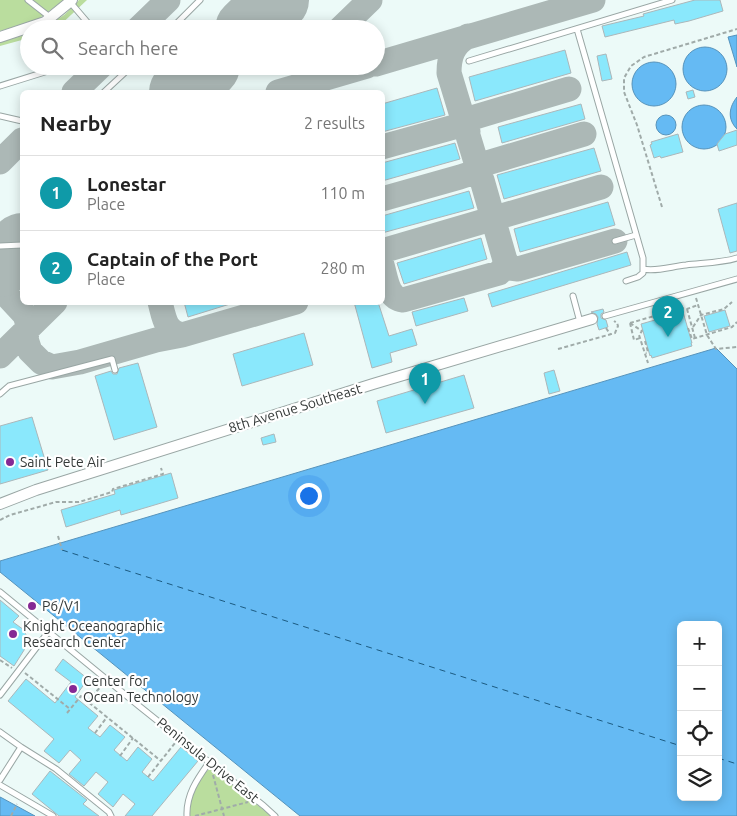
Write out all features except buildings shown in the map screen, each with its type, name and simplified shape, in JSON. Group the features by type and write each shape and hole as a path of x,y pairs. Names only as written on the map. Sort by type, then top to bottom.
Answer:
{"street":[{"path":"48,20 71,1"},
{"path":"0,37 20,31"},
{"name":"8th Avenue Southeast","path":"0,504 36,490 373,384 592,319"}],"lane":[{"path":"28,0 51,18"},
{"path":"179,20 200,0"},
{"path":"469,61 672,0"},
{"path":"71,1 86,20"},
{"path":"577,29 643,258 643,273 626,281"},
{"path":"0,86 35,75"},
{"path":"106,90 122,75"},
{"path":"0,116 20,121"},
{"path":"615,241 636,235"},
{"path":"0,246 20,245"},
{"path":"644,269 650,270 728,261 737,258"},
{"path":"605,316 737,278"},
{"path":"573,296 580,323"},
{"path":"0,394 9,386 112,359 115,370"},
{"name":"Peninsula Drive East","path":"0,592 210,761 275,816"},
{"path":"0,695 49,632"},
{"path":"0,732 56,769 109,812 111,816"},
{"path":"0,780 21,747"},
{"path":"187,816 191,790 210,761"},
{"path":"0,785 53,816"}],"path":[{"path":"662,207 637,126 624,92 624,78 631,66 644,57 737,29"},
{"path":"694,291 707,335 716,349 737,346"},
{"path":"693,327 701,315 724,309 732,302"},
{"path":"630,323 682,308 687,309 698,306"},
{"path":"687,309 687,318 693,327 696,338"},
{"path":"668,312 669,316"},
{"path":"654,316 655,320"},
{"path":"558,349 610,334 617,330 618,326 616,321 610,321"},
{"path":"688,328 692,339 732,327 737,322"},
{"path":"630,323 634,340 640,338"},
{"path":"630,323 642,331 640,338 648,363"},
{"path":"606,328 610,334"},
{"path":"645,341 648,352 645,353"},
{"path":"0,520 10,515 56,502 79,502 112,492 113,490 162,474 160,468"},
{"path":"58,536 62,550"},
{"path":"0,660 10,667 20,669 70,709"},
{"path":"88,701 107,679"},
{"path":"67,713 81,696 161,761"},
{"path":"95,733 107,717"},
{"path":"148,777 180,737"},
{"path":"120,756 133,738"},
{"path":"210,761 224,816"},
{"path":"195,816 257,800"},
{"path":"11,816 17,804"}],"green space":[{"path":"0,0 64,0 37,20 20,20 20,25 0,31"},
{"path":"79,0 87,0 66,20 56,20"},
{"path":"20,36 20,40 0,46 0,42"},
{"path":"208,770 214,770 271,816 189,816 193,791 199,780"}],"water":[{"path":"737,35 737,67 728,37"},
{"path":"705,47 717,51 723,57 727,69 723,81 717,87 705,91 693,87 687,81 683,69 687,57 693,51"},
{"path":"658,62 670,68 675,75 675,93 670,100 663,105 650,106 642,103 635,96 632,80 635,72 642,65"},
{"path":"737,97 737,129 730,117 730,113"},
{"path":"704,105 716,109 722,115 726,127 722,139 716,145 704,149 692,145 686,139 682,127 686,115 692,109"},
{"path":"666,115 673,118 676,125 673,132 666,135 659,132 656,125 659,118"},
{"path":"716,348 737,369 737,816 300,816 0,572 0,561"},
{"path":"0,797 2,798 35,816 0,816"}],"ferry route":[{"path":"62,550 677,745"},
{"path":"722,759 737,764"}],"taxiway":[{"path":"147,20 168,0"},
{"path":"349,20 370,0"},
{"path":"385,61 593,0"},
{"path":"468,36 455,47 450,61 449,73 476,162 473,172"},
{"path":"76,90 92,75"},
{"path":"184,89 197,84 207,87 204,78 206,75"},
{"path":"285,90 336,75"},
{"path":"454,127 475,117 569,89"},
{"path":"385,146 454,127 461,126 468,132"},
{"path":"385,198 460,177 487,163 584,134"},
{"path":"0,162 20,142"},
{"path":"469,174 478,175 482,180 505,260 510,268 518,269 615,241"},
{"path":"385,250 601,187"},
{"path":"0,270 7,259"},
{"path":"385,277 390,291 394,296 403,300 499,273 505,266 505,260"},
{"path":"0,288 25,315 28,325 26,339 30,351 41,362 52,367 80,362 156,340 182,335 286,305"},
{"path":"0,356 52,305"},
{"path":"161,305 166,323 172,331 182,335"}],"runway":[{"path":"256,20 277,0"},
{"path":"183,90 199,75"},
{"path":"0,265 20,247"}],"place":[{"name":"Captain of the Port","path":"668,337"},
{"name":"Lonestar","path":"425,404"},
{"name":"Saint Pete Air","path":"10,462"},
{"name":"P6/V1","path":"32,606"},
{"name":"Knight Oceanographic Research Center","path":"13,634"},
{"name":"Center for Ocean Technology","path":"73,689"}]}
